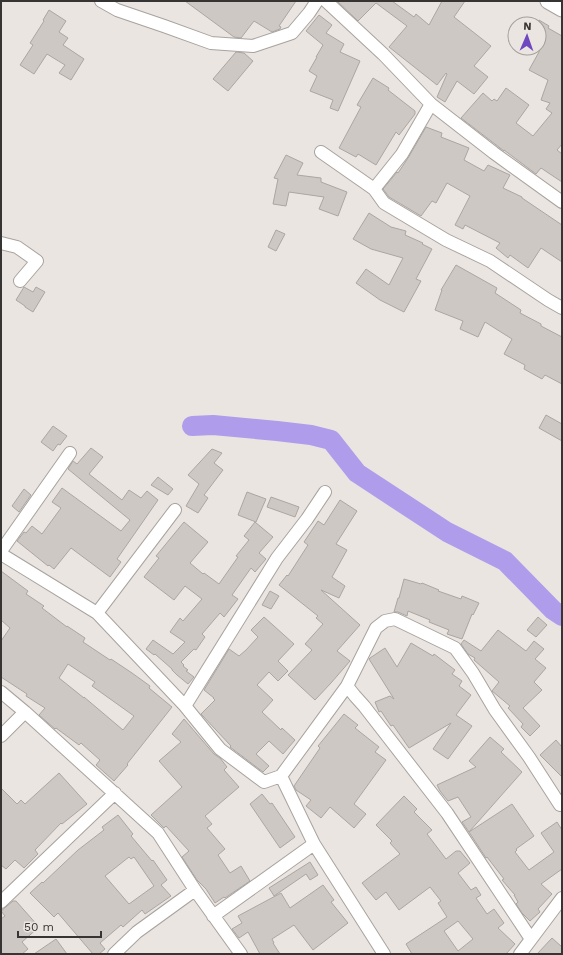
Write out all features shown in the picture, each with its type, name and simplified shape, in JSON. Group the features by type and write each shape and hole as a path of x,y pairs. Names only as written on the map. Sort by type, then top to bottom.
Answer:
{"street":[{"path":"101,1 117,10 211,43 252,46 292,33 317,1"},
{"path":"326,1 383,54 431,104 494,153 562,202"},
{"path":"548,1 562,9"},
{"path":"374,189 402,154 431,104"},
{"path":"321,152 374,189 384,203 446,240 490,262 562,308"},
{"path":"1,243 17,247 37,261 20,281"},
{"path":"1,551 70,453"},
{"path":"185,706 277,558 307,519 325,492"},
{"path":"97,613 175,510"},
{"path":"1,554 97,613 185,706 220,749 264,782 281,776 347,686 376,628 385,621 395,619 455,648 473,673 495,710 529,757 560,805"},
{"path":"347,686 447,813 531,939"},
{"path":"1,692 158,833 195,890 241,954"},
{"path":"1,736 25,712"},
{"path":"281,776 314,844 384,954"},
{"path":"1,902 115,793"},
{"path":"213,916 314,844"},
{"path":"114,954 137,932 195,890"},
{"path":"520,954 562,898"}],"building":[{"path":"185,1 296,1 279,26 281,27 280,29 272,32 254,21 241,38 234,37"},
{"path":"337,1 392,1 414,17 416,14 429,25 442,1 465,1 454,17 491,46 474,66 488,77 474,94 457,81 445,102 437,97 447,74 446,73 437,85 389,47 407,26 376,3 358,21"},
{"path":"49,10 66,21 59,32 68,38 63,45 84,59 71,80 59,73 65,65 47,54 34,74 20,65 33,45 30,43"},
{"path":"319,15 332,25 326,33 344,44 340,52 360,61 338,111 330,108 333,100 310,91 317,76 309,71 323,45 306,31"},
{"path":"547,25 549,26 548,28 562,36 562,144 557,150 562,154 562,182 541,168 536,174 461,118 483,93 492,101 494,99 497,101 506,88 529,105 516,123 533,136 552,113 546,109 550,103 541,100 548,80 529,70 537,56 547,56"},
{"path":"236,52 244,53 253,61 228,91 213,79"},
{"path":"373,78 389,88 388,90 415,111 415,114 399,135 396,132 376,165 358,154 356,157 339,148 361,107 357,105"},
{"path":"426,127 442,133 441,137 469,148 464,160 484,171 488,165 510,175 503,188 522,197 562,225 562,262 541,248 528,268 510,255 508,258 496,248 500,243 465,225 463,229 455,225 470,196 447,183 436,203 432,201 421,216 389,197 383,189 397,172 398,173"},
{"path":"286,155 303,163 297,175 321,178 321,182 347,192 338,216 319,209 324,197 289,192 286,206 273,204 278,179 274,178"},
{"path":"369,213 391,227 406,231 405,235 432,249 416,279 421,281 404,312 380,300 356,283 366,269 389,285 403,258 371,249 353,239"},
{"path":"276,230 285,234 276,251 268,247"},
{"path":"456,265 497,288 495,293 521,310 520,313 562,337 562,384 545,375 542,379 524,369 525,365 504,354 512,339 485,322 478,337 460,329 463,321 435,310 441,290"},
{"path":"24,287 33,292 36,287 45,292 33,312 16,300"},
{"path":"546,415 562,424 562,441 539,428"},
{"path":"53,426 67,436 53,451 41,442"},
{"path":"91,448 103,457 89,474 122,500 129,490 141,498 147,491 158,500 117,559 121,562 110,577 71,548 54,569 49,565 48,566 17,541 24,532 26,533 32,526 42,534 61,508 52,502 62,488 121,531 130,520 68,469 73,461 77,464"},
{"path":"212,449 222,453 214,463 223,470 204,495 208,498 198,513 186,506 199,484 188,475"},
{"path":"158,477 173,489 168,495 151,485"},
{"path":"24,489 31,495 19,512 12,506"},
{"path":"247,492 266,499 256,522 238,515"},
{"path":"271,497 299,507 295,517 267,507"},
{"path":"340,500 357,511 336,544 347,550 332,577 345,586 339,598 321,590 360,625 337,651 350,661 315,700 288,675 312,650 305,644 323,624 316,618 318,616 279,585 287,575 288,576 308,545 304,542 318,521 324,525"},
{"path":"184,522 208,542 190,563 203,574 204,573 219,584 238,557 236,556 249,540 244,536 255,522 273,537 259,553 266,559 255,572 251,568 232,595 238,599 224,617 220,613 202,634 205,637 196,650 194,649 181,662 188,670 186,671 194,677 188,684 155,654 154,655 146,649 153,640 173,654 185,642 170,632 180,618 183,621 202,599 185,586 174,600 144,577 159,558 156,556"},
{"path":"1,571 28,591 26,594 44,606 42,608 67,627 85,638 83,642 150,686 149,688 172,707 114,781 96,765 100,760 81,743 79,745 56,728 55,729 39,715 45,708 1,677 1,641 10,628 1,620","holes":["68,664 95,682 92,686 134,716 123,730 59,678"]},
{"path":"404,579 422,583 439,590 438,591 461,599 462,596 479,603 473,615 472,614 462,639 447,634 449,630 408,611 407,616 394,612"},
{"path":"270,591 279,596 271,609 262,605"},
{"path":"264,617 294,644 278,661 288,671 278,681 269,672 257,685 273,700 262,712 281,730 282,728 295,740 283,754 269,741 256,754 269,766 263,772 230,747 231,746 201,714 215,700 204,690 229,649 239,656 246,650 258,637 251,630"},
{"path":"538,617 547,625 536,637 527,630"},
{"path":"498,630 526,651 534,641 544,649 535,659 546,668 534,682 542,690 523,708 540,726 530,736 521,727 523,724 508,708 510,706 492,691 499,682 474,660 475,658 468,654 461,644 464,640 481,651"},
{"path":"411,643 433,656 434,654 455,670 452,674 462,681 459,686 471,695 456,715 472,726 448,759 433,749 451,723 409,748 393,725 391,726 381,711 379,712 375,702 390,696 394,699 369,659 385,648 397,667"},
{"path":"344,714 358,725 355,728 379,747 375,752 386,760 354,804 366,814 354,828 330,807 321,818 306,806 311,800 296,790 294,786 320,748 318,746"},
{"path":"184,719 214,754 220,758 227,767 224,770 239,787 205,816 212,824 207,828 225,849 218,855 230,873 241,866 250,881 215,903 206,889 197,880 182,857 189,851 166,826 164,828 151,815 182,787 159,761 181,742 172,734"},
{"path":"490,737 504,749 501,752 522,772 469,832 462,822 471,817 458,797 448,801 437,785 476,767 469,761"},
{"path":"556,740 562,747 562,777 540,755"},
{"path":"59,773 87,804 62,824 61,823 35,850 38,854 24,868 15,860 6,869 1,865 1,788 17,804 21,800 25,804"},
{"path":"262,794 270,804 272,803 295,837 280,848 250,804"},
{"path":"404,796 417,809 414,812 432,830 427,834 446,859 456,851 460,851 470,863 458,873 471,890 476,887 481,895 476,898 487,914 494,909 504,923 498,928 515,944 506,954 412,954 406,944 447,917 438,903 441,901 430,887 399,910 386,892 376,900 362,883 400,854 390,843 392,841 376,825","holes":["458,921 473,939 458,951 444,931"]},
{"path":"512,804 534,836 516,849 517,850 515,852 529,870 554,852 541,833 557,822 562,830 562,869 541,884 552,894 538,909 540,912 530,921 516,904 518,902 515,895 502,880 504,879 487,857 486,858 469,832"},
{"path":"118,815 133,834 131,836 152,861 153,860 167,880 161,885 171,896 145,914 142,910 123,927 121,925 100,943 105,949 99,954 93,954 58,913 54,917 30,893 42,882 43,883 78,850 104,830 102,827","holes":["129,857 131,859 134,857 154,886 129,904 105,876"]},
{"path":"310,862 318,875 310,880 306,874 274,896 269,888"},
{"path":"323,885 334,900 331,902 348,923 313,950 294,925 272,939 280,954 260,954 248,932 239,938 232,929 242,923 238,916 281,893 290,908"},
{"path":"13,901 16,901 39,927 22,942 28,949 22,954 1,954 1,919 5,916 1,911"},
{"path":"552,938 562,947 562,954 537,954"},
{"path":"56,939 67,954 34,954"}],"waterway":[{"path":"192,426 213,425 277,431 311,435 331,440 357,473 447,532 505,561 553,610 562,616"}]}
